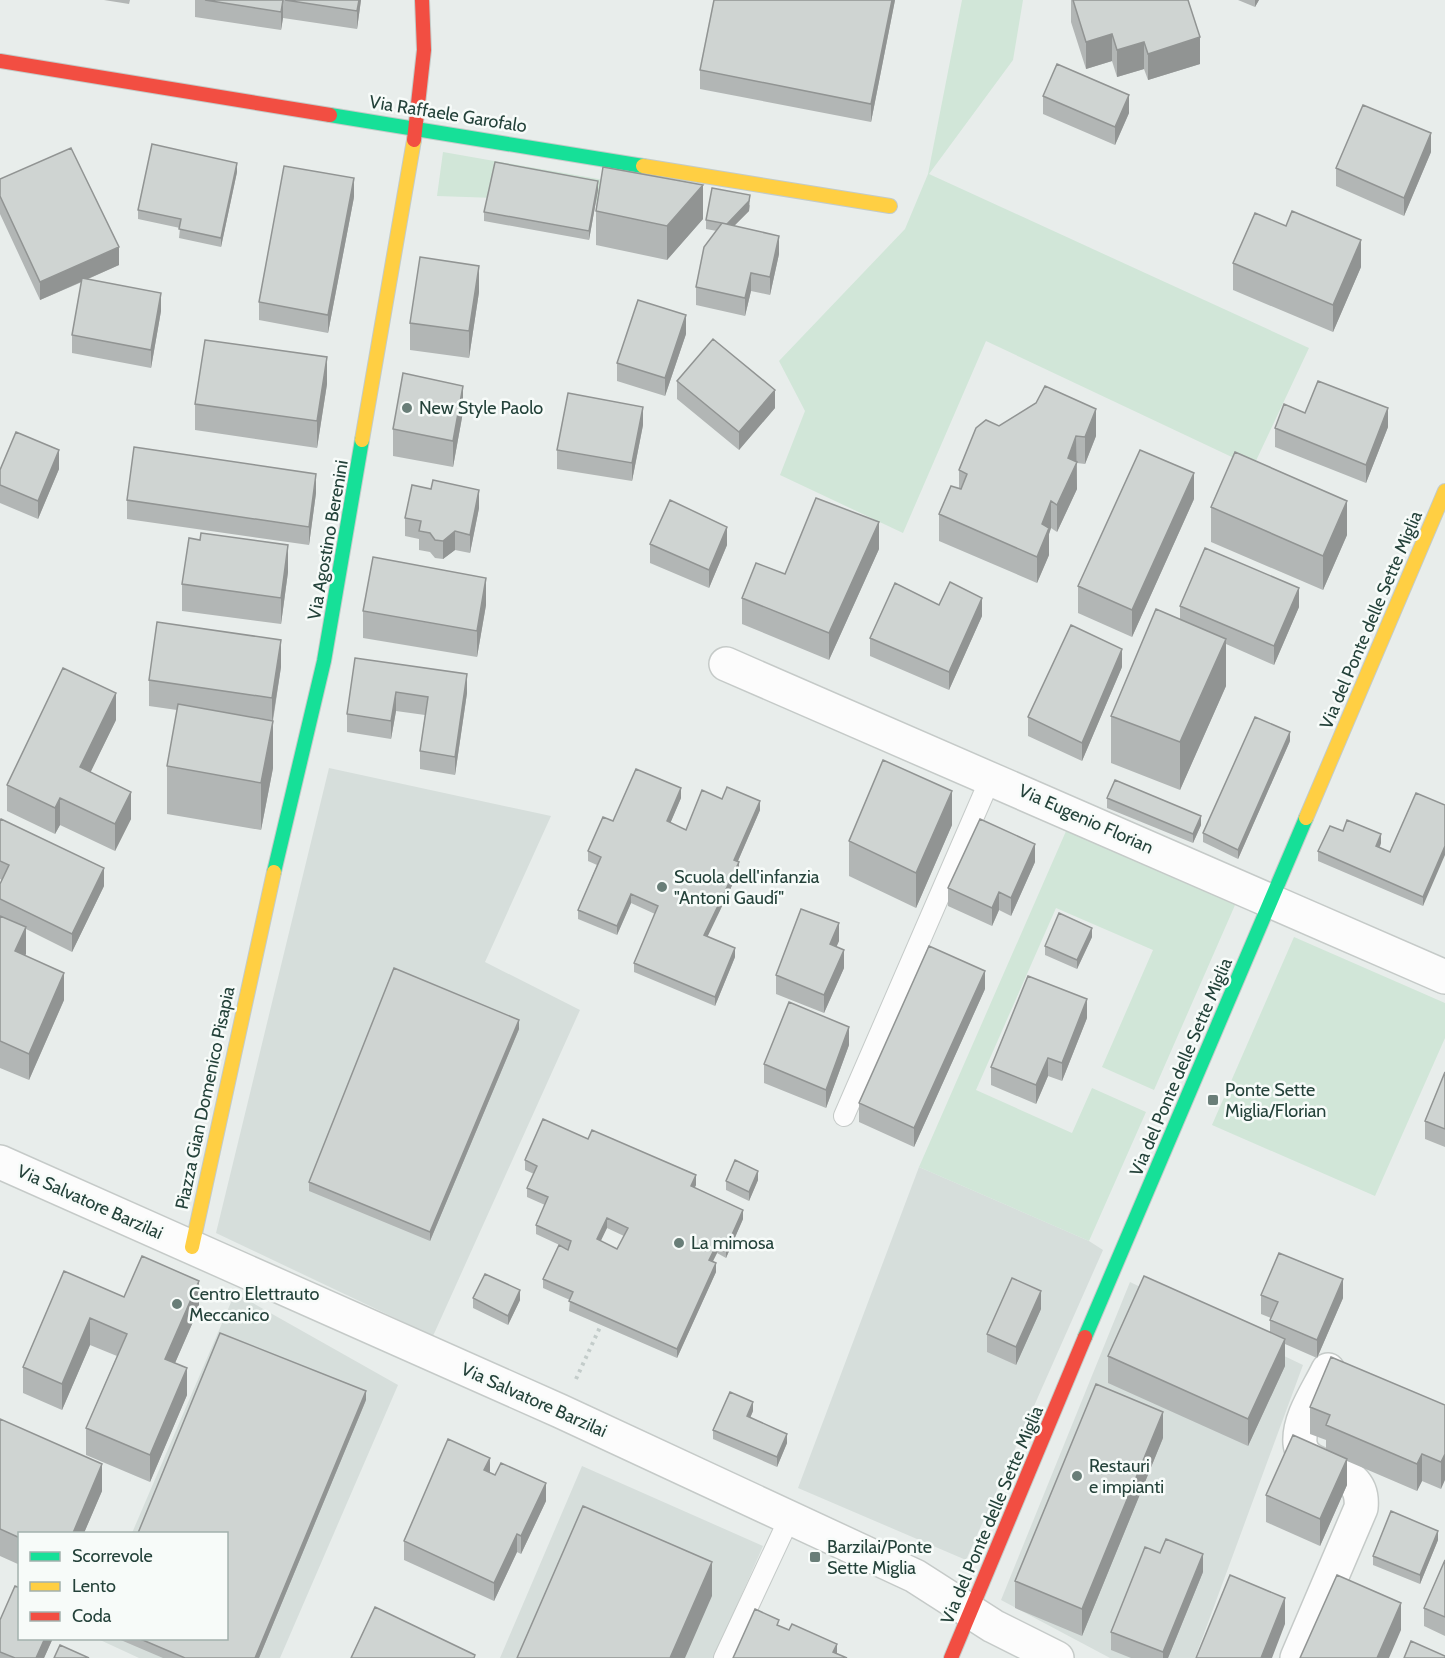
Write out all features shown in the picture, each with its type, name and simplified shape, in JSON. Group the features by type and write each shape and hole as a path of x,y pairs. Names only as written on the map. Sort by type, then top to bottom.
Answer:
{"street":[{"name":"Via Agostino Berenini","path":"254,956 324,662 416,127 424,50 422,0"},
{"name":"Via Raffaele Garofalo","path":"0,61 891,206"},
{"name":"Via del Ponte delle Sette Miglia","path":"951,1658 1445,491"},
{"name":"Via Eugenio Florian","path":"726,663 1445,977"},
{"name":"Piazza Gian Domenico Pisapia","path":"192,1247 254,956"},
{"name":"Via Salvatore Barzilai","path":"0,1162 560,1410 915,1576 970,1613 1057,1658"},
{"path":"1297,1658 1361,1508 1362,1499 1360,1489 1353,1480 1316,1462 1305,1454 1300,1446 1304,1423 1328,1370"}],"lane":[{"path":"844,1116 991,777"},
{"path":"724,1658 789,1519"}],"path":[{"path":"571,1389 601,1325"}],"shaded area":[{"path":"329,768 551,816 485,962 580,1010 433,1336 216,1233"},
{"path":"919,1167 1089,1241 1103,1250 966,1560 798,1488"},
{"path":"1130,1282 1303,1365 1195,1658 1110,1658 1001,1600"},
{"path":"235,1293 398,1385 280,1658 139,1658 100,1640 228,1640 228,1532 132,1532"},
{"path":"582,1466 763,1546 714,1658 500,1658"}],"green space":[{"path":"962,0 1023,0 1013,60 929,174 1309,348 1253,467 986,341 903,533 780,475 805,411 779,361 905,229 928,174"},
{"path":"443,152 610,181 608,202 437,196"},
{"path":"1070,822 1239,896 1154,1090 1102,1067 1153,950 1056,908 976,1090 1072,1133 1092,1088 1146,1112 1089,1241 919,1167"},
{"path":"1294,937 1445,1003 1445,1038 1375,1196 1212,1125"}],"building":[{"path":"205,0 283,0 281,12"},
{"path":"285,0 359,0 357,11"},
{"path":"714,0 892,0 871,104 700,70"},
{"path":"1073,0 1188,0 1200,37 1148,54 1144,42 1117,50 1112,34 1086,42"},
{"path":"1057,64 1129,95 1115,127 1043,96"},
{"path":"1363,105 1431,133 1404,198 1336,168"},
{"path":"152,144 237,163 221,238 179,229 181,219 138,210"},
{"path":"71,148 119,247 40,282 0,196 0,179"},
{"path":"495,162 598,181 589,231 484,212"},
{"path":"284,166 354,178 328,315 259,302"},
{"path":"603,167 703,185 667,226 596,211"},
{"path":"712,188 750,195 749,201 727,224 706,220"},
{"path":"1292,211 1361,240 1333,305 1233,263 1255,213 1286,226"},
{"path":"722,223 779,236 770,277 751,273 745,298 696,287 704,247"},
{"path":"420,257 479,266 469,331 410,323"},
{"path":"82,278 161,293 151,350 72,335"},
{"path":"638,300 686,315 665,378 617,363"},
{"path":"713,339 775,390 739,432 677,381"},
{"path":"205,340 327,357 317,421 195,404"},
{"path":"403,373 463,386 453,441 393,429"},
{"path":"1318,381 1388,408 1366,465 1275,428 1284,404 1305,413"},
{"path":"1045,386 1096,409 1085,437 1076,436 1068,458 1077,462 1057,505 1051,501 1042,524 1049,528 1037,557 939,514 951,486 961,489 967,474 959,470 976,428 986,420 999,426 1036,403"},
{"path":"568,393 643,407 632,463 557,450"},
{"path":"16,432 59,450 38,501 0,485 0,470"},
{"path":"134,447 316,474 309,527 127,500"},
{"path":"1140,450 1194,473 1132,610 1078,586"},
{"path":"1235,452 1347,501 1323,556 1211,507"},
{"path":"433,480 479,490 470,535 455,531 443,541 435,540 430,533 419,531 421,521 405,518 412,485 431,489"},
{"path":"816,498 879,522 829,633 742,598 756,563 785,574"},
{"path":"670,500 727,527 709,570 650,544"},
{"path":"201,533 288,545 281,598 182,584 189,538 200,540"},
{"path":"1205,548 1299,588 1274,646 1180,606"},
{"path":"373,557 486,578 477,631 363,611"},
{"path":"950,582 982,598 949,672 870,638 895,583 939,605"},
{"path":"1156,609 1226,639 1180,742 1111,716"},
{"path":"157,622 281,640 272,698 149,680"},
{"path":"1071,625 1122,649 1082,743 1028,717"},
{"path":"355,658 467,674 455,757 420,751 428,697 396,692 391,721 347,714"},
{"path":"63,668 116,693 80,767 131,792 115,824 60,798 55,808 7,785"},
{"path":"178,704 273,721 261,783 167,766"},
{"path":"1255,717 1290,732 1238,850 1203,833"},
{"path":"883,760 952,791 916,873 849,841"},
{"name":"Scuola dell'infanzia \"Antoni Gaudí\"","path":"636,769 681,788 667,821 686,830 702,790 722,799 727,787 760,801 734,860 739,862 704,935 735,948 715,997 634,963 658,906 631,894 617,926 578,910 601,857 588,851 603,817 613,821"},
{"path":"1115,780 1201,816 1193,834 1107,798"},
{"path":"1416,793 1445,805 1445,846 1423,897 1318,851 1330,826 1343,831 1347,820 1381,834 1376,846 1390,852"},
{"path":"1,819 104,868 72,934 0,899 0,884 9,865 0,861"},
{"path":"980,819 1035,844 1011,898 999,892 992,908 948,888"},
{"path":"801,909 839,923 830,944 844,950 824,995 776,975"},
{"path":"1059,913 1092,928 1077,960 1045,946"},
{"path":"0,916 26,927 15,951 64,973 29,1054 0,1041"},
{"path":"929,946 985,971 914,1128 859,1103"},
{"path":"394,968 519,1020 430,1232 309,1182"},
{"path":"1028,976 1087,999 1062,1063 1048,1058 1036,1085 991,1067"},
{"path":"789,1002 849,1027 826,1090 764,1064"},
{"path":"1445,1072 1445,1129 1425,1121"},
{"name":"La mimosa","path":"543,1119 588,1139 592,1130 696,1175 691,1186 743,1210 726,1248 717,1244 709,1260 716,1263 677,1349 569,1301 573,1292 543,1279 559,1245 568,1250 571,1241 536,1225 548,1197 527,1188 537,1166 525,1160","holes":["607,1218 628,1228 617,1249 597,1239"]},
{"path":"735,1160 758,1171 749,1192 726,1181"},
{"path":"1279,1253 1343,1279 1317,1340 1270,1320 1278,1302 1261,1295"},
{"path":"142,1256 199,1281 165,1359 187,1368 150,1455 86,1428 127,1334 90,1318 62,1384 23,1367 64,1271 124,1297"},
{"path":"485,1274 520,1290 508,1316 473,1298"},
{"path":"1144,1276 1285,1339 1248,1419 1108,1356"},
{"path":"1012,1278 1041,1291 1016,1347 987,1334"},
{"path":"220,1333 366,1391 255,1658 185,1658 143,1640 228,1640 228,1532 138,1532"},
{"path":"1331,1357 1445,1405 1445,1454 1441,1462 1422,1454 1417,1464 1326,1425 1330,1415 1310,1407"},
{"path":"1096,1384 1163,1412 1082,1609 1015,1581"},
{"path":"730,1392 753,1402 747,1416 787,1434 777,1457 713,1430"},
{"path":"0,1419 102,1464 73,1532 18,1532 18,1537 0,1529"},
{"path":"1293,1435 1347,1459 1320,1519 1266,1495"},
{"path":"448,1439 490,1458 484,1470 495,1475 501,1463 546,1483 521,1536 517,1534 494,1583 404,1541"},
{"path":"583,1506 712,1562 670,1658 517,1658"},
{"path":"1391,1511 1438,1531 1420,1575 1373,1556"},
{"path":"1166,1539 1203,1554 1163,1652 1111,1632 1145,1547 1160,1553"},
{"path":"1445,1560 1445,1617 1424,1608"},
{"path":"1230,1575 1285,1598 1261,1658 1196,1658"},
{"path":"1337,1575 1401,1603 1377,1658 1300,1658"},
{"path":"15,1586 18,1587 18,1640 44,1640 36,1658 15,1658 0,1652 0,1620"},
{"path":"375,1607 475,1655 474,1658 351,1658"},
{"path":"755,1609 779,1620 777,1625 789,1630 792,1624 837,1644 833,1652 847,1658 733,1658"},
{"path":"1411,1641 1445,1656 1445,1658 1404,1658"},
{"path":"60,1645 89,1658 54,1658"}],"traffic: fast":[{"path":"330,115 643,166"},
{"path":"274,872 324,661 362,440"},
{"path":"1085,1337 1306,818"}],"traffic: slow":[{"path":"362,440 414,140"},
{"path":"643,166 890,206"},
{"path":"1306,818 1445,491"},
{"path":"192,1247 274,872"}],"traffic: jam":[{"path":"414,140 424,50 422,0"},
{"path":"0,61 330,115"},
{"path":"951,1658 1085,1337"}],"place":[{"name":"New Style Paolo","path":"407,408"},
{"name":"Scuola dell'infanzia \"Antoni Gaudí\"","path":"662,887"},
{"name":"Ponte Sette Miglia/Florian","path":"1213,1100"},
{"name":"La mimosa","path":"679,1243"},
{"name":"Centro Elettrauto Meccanico","path":"177,1304"},
{"name":"Restauri e impianti","path":"1077,1476"},
{"name":"Barzilai/Ponte Sette Miglia","path":"815,1557"}]}
